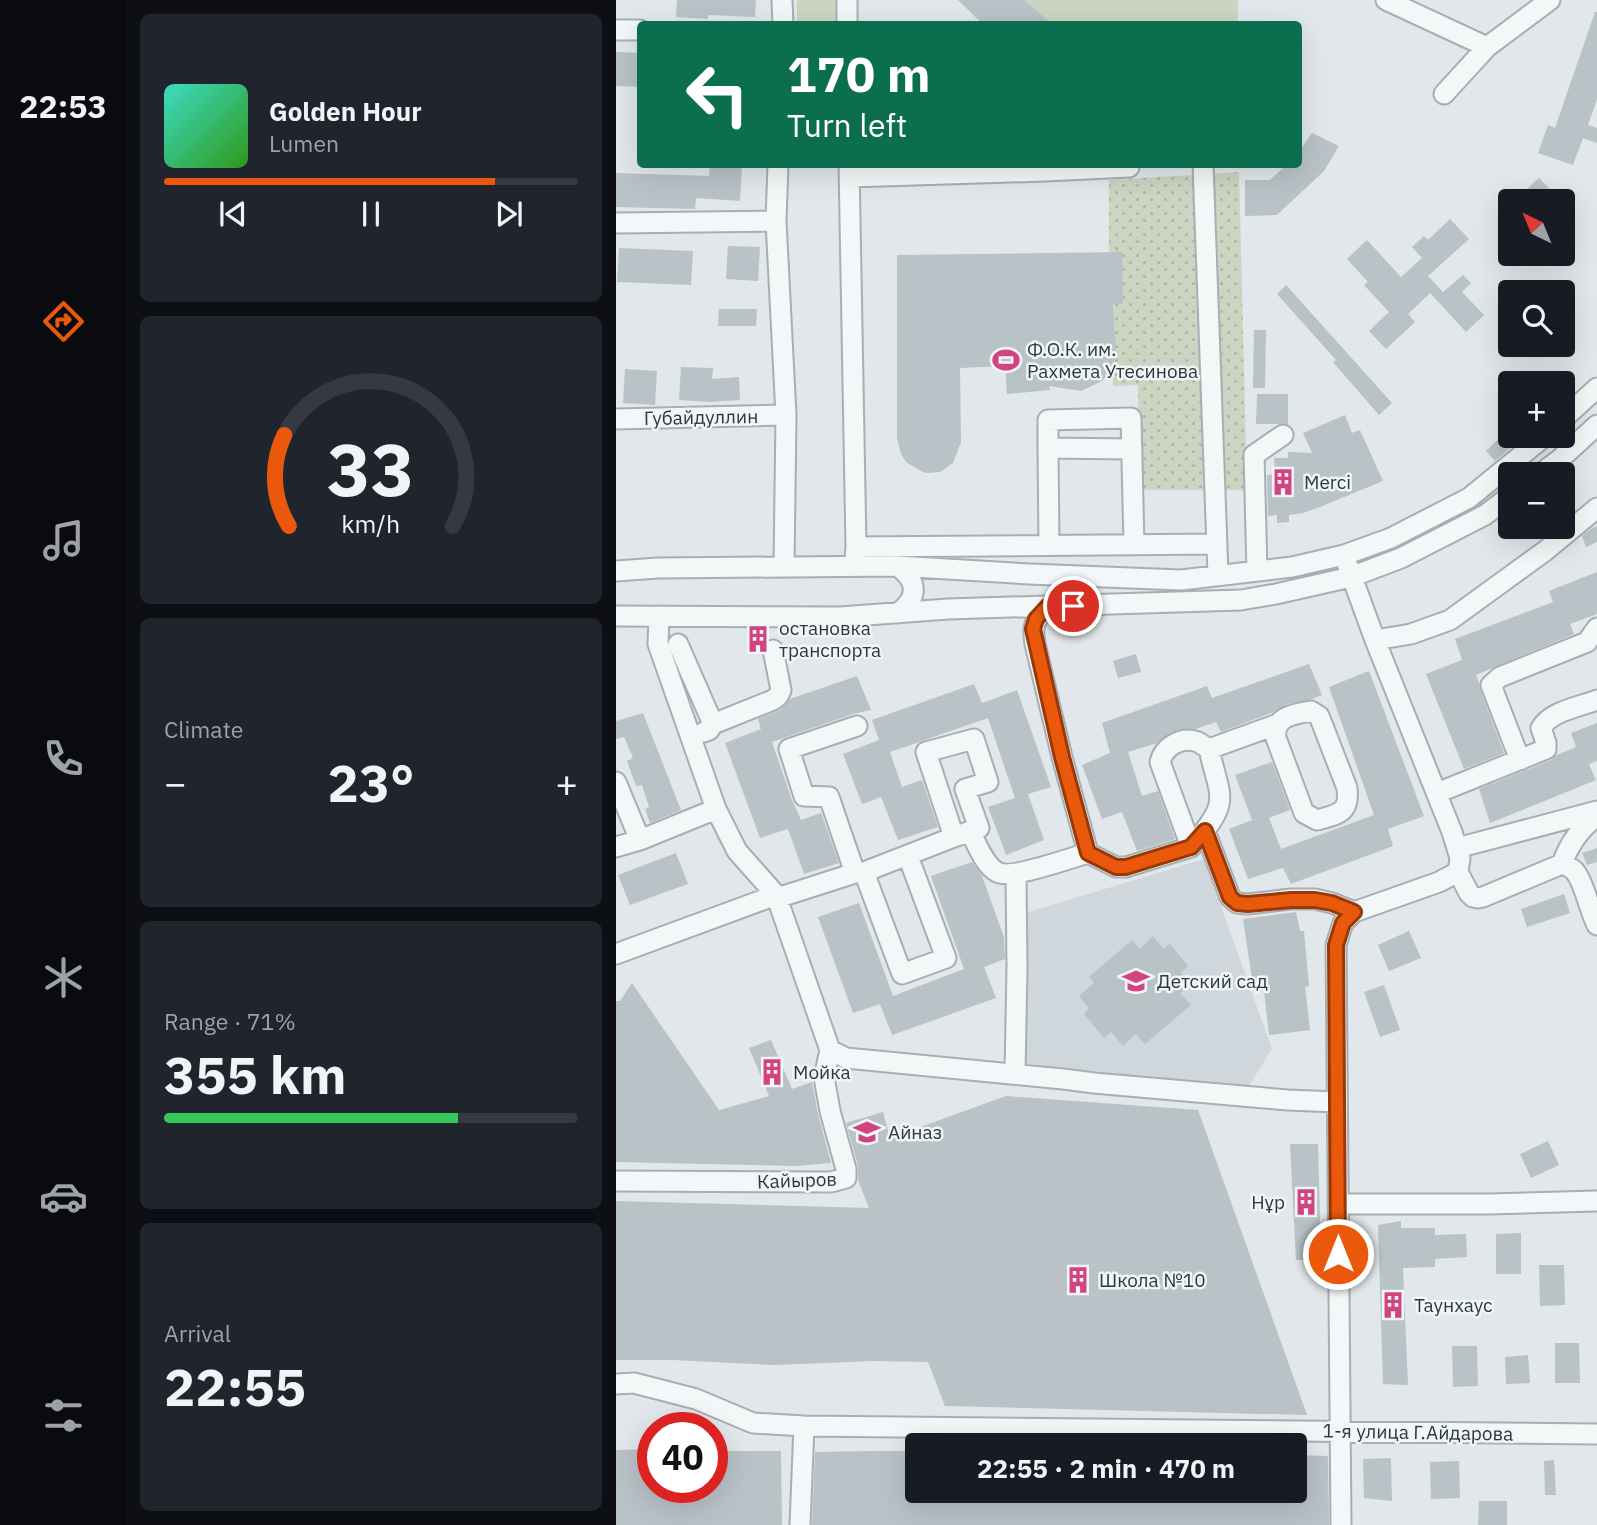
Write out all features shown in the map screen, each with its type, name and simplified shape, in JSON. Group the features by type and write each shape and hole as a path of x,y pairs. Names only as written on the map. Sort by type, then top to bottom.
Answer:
{"street":[{"path":"782,0 783,21"},
{"path":"847,0 847,21"},
{"path":"1386,0 1487,47"},
{"path":"1444,94 1487,47 1550,0"},
{"path":"616,30 637,30"},
{"path":"778,168 776,221 786,415 784,567"},
{"path":"855,557 850,171 1045,171 1108,168"},
{"path":"1203,168 1218,575"},
{"path":"616,223 776,221"},
{"path":"1575,408 1597,388"},
{"name":"Губайдуллин","path":"616,419 786,415"},
{"path":"1049,545 1048,420 1131,418 1134,545"},
{"path":"1556,462 1597,425"},
{"path":"1256,571 1254,454 1283,435"},
{"path":"855,557 897,566 1181,580 1292,567 1344,555 1391,538 1469,498 1530,448"},
{"path":"1048,449 1132,449"},
{"path":"616,616 840,617 1048,606 1241,600 1351,577 1401,558 1485,515 1498,505"},
{"path":"1375,640 1411,634 1450,620 1545,551 1597,508"},
{"path":"616,571 784,567 855,557 1049,545 1217,544"},
{"path":"1344,555 1437,793 1460,858 1458,872 1469,893 1478,898 1562,864 1577,873 1597,925"},
{"path":"897,566 908,576 914,588 911,598 898,613"},
{"path":"1048,606 1036,619 1033,629 1035,644 1088,853"},
{"path":"659,617 658,644 716,809 737,851 776,897 830,1050 846,1058 1094,1083 1337,1102"},
{"path":"1520,760 1491,685 1500,677 1587,642 1597,628"},
{"path":"678,643 713,724"},
{"path":"690,737 778,696 781,690 774,650"},
{"path":"1437,793 1546,749 1541,728 1544,722 1597,700"},
{"path":"1209,749 1278,724 1302,712 1311,711 1318,716 1346,788 1347,805 1341,812 1317,820 1304,813 1276,738 1275,729 1278,724"},
{"path":"857,726 789,749 804,796 829,797 902,974 946,958 908,856"},
{"path":"616,954 776,897 908,856 962,834 979,828 965,789 988,782 974,739 926,752 962,834 1000,874 1016,874 1088,853 1116,867 1126,867 1191,847 1212,823 1220,803 1220,792 1209,749 1198,741 1181,741 1162,752 1160,762 1191,847"},
{"path":"616,782 640,840"},
{"path":"616,847 716,809"},
{"path":"1457,848 1597,813"},
{"path":"1562,864 1572,843 1597,813"},
{"path":"1205,831 1230,897 1237,903 1315,900 1332,903 1354,912"},
{"path":"1340,1525 1336,945 1343,923 1354,912 1439,882 1458,872"},
{"path":"1015,1074 1016,874"},
{"name":"Кайыров","path":"616,1181 831,1182 846,1178 846,1168 830,1111 824,1077 830,1050"},
{"path":"1338,1204 1597,1201"},
{"name":"1-я улица Г.Айдарова","path":"616,1384 634,1383 696,1399 753,1423 804,1426 1597,1434"},
{"path":"800,1525 804,1426"}],"shaded area":[{"name":"Детский сад","path":"1204,859 1272,1049 1247,1089 1027,1064 1022,914"}],"green space":[{"path":"797,0 841,0 841,21 797,21"},
{"path":"958,0 1238,0 1238,21 980,21"},
{"path":"1239,172 1247,490 1138,490 1138,385 1113,386 1116,348 1113,304 1122,252 1109,252 1109,180"}],"building":[{"path":"677,0 756,0 755,17 676,17"},
{"path":"958,0 1024,0 1048,21 980,21"},
{"path":"1595,12 1597,99 1588,125 1597,128 1597,143 1583,138 1573,165 1538,153 1548,125 1555,128"},
{"path":"616,52 637,53 637,87 616,86"},
{"path":"1312,133 1339,146 1324,171 1277,215 1245,216 1245,180 1270,180 1283,168 1302,168 1302,147"},
{"path":"710,168 742,168 740,201 696,198 695,209 616,207 616,173 709,176"},
{"path":"1539,178 1550,189 1527,189"},
{"path":"1450,219 1469,239 1428,276 1443,292 1463,275 1471,283 1462,292 1484,315 1466,332 1430,293 1408,314 1415,322 1386,349 1369,331 1389,312 1364,285 1368,282 1347,259 1367,240 1401,277 1422,258 1412,247 1424,236 1428,240"},
{"path":"728,246 760,247 758,281 726,279"},
{"path":"619,248 693,251 691,285 617,282"},
{"name":"Ф.О.К. им. Рахмета Утесинова","path":"1122,252 1123,304 1113,304 1115,358 1108,375 1102,381 1081,391 1049,386 1050,390 1007,394 1005,366 960,368 961,442 953,463 940,472 926,473 906,462 897,438 897,255"},
{"path":"1286,285 1392,403 1379,415 1333,362 1336,360 1277,294"},
{"path":"719,309 757,309 756,326 718,326"},
{"path":"1254,330 1266,330 1265,388 1253,388"},
{"path":"681,367 713,368 712,379 739,377 740,400 679,400"},
{"path":"625,369 657,371 655,405 623,403"},
{"path":"1257,394 1288,394 1288,424 1256,424"},
{"path":"1345,415 1352,433 1360,430 1383,481 1320,507 1289,515 1289,522 1277,523 1277,515 1268,516 1267,475 1275,474 1274,458 1288,458 1288,452 1312,453 1303,433"},
{"path":"1498,440 1498,448 1510,448 1495,461 1486,451"},
{"path":"1597,526 1597,542 1586,547 1582,536"},
{"path":"1597,572 1597,614 1570,624 1574,634 1476,675 1504,753 1464,769 1426,674 1462,660 1455,639 1553,602 1549,591"},
{"path":"1136,654 1141,672 1118,678 1113,661"},
{"path":"1309,664 1322,695 1288,704 1221,732 1216,722 1196,729 1177,730 1157,743 1128,752 1142,796 1158,791 1175,839 1137,851 1122,812 1102,819 1082,765 1110,753 1102,723 1207,686 1212,698"},
{"path":"1369,671 1424,816 1388,829 1393,846 1291,884 1283,868 1248,879 1229,829 1252,820 1235,775 1272,762 1290,810 1269,818 1281,849 1374,815 1329,687"},
{"path":"857,676 871,710 772,742 801,820 821,813 839,863 804,874 788,829 760,838 725,743 761,729 758,719 780,710 790,699"},
{"path":"974,684 982,703 1017,690 1051,787 1028,794 1044,840 1006,855 988,807 1015,798 988,718 890,752 902,787 922,780 938,827 898,840 881,797 862,804 843,754 879,740 872,720"},
{"path":"643,713 681,810 650,823 645,809 649,807 642,785 636,786 627,761 633,758 624,737 616,739 616,721"},
{"path":"1597,723 1597,761 1589,764 1596,780 1490,823 1479,789 1576,747 1571,733"},
{"path":"1597,848 1597,862 1587,865 1582,853"},
{"path":"676,853 688,884 630,905 618,875"},
{"path":"972,862 982,876 1004,937 1005,959 984,967 996,998 892,1035 880,1004 853,1013 818,917 859,903 893,996 964,969 931,876"},
{"path":"1564,894 1570,913 1527,927 1521,909"},
{"path":"1296,912 1300,931 1304,931 1309,986 1305,987 1310,1030 1269,1035 1264,991 1254,992 1243,919"},
{"path":"1409,931 1421,958 1389,971 1378,945"},
{"path":"1153,936 1163,949 1170,944 1188,966 1181,973 1192,984 1180,993 1191,1005 1145,1044 1136,1034 1123,1046 1111,1032 1104,1038 1084,1014 1089,1008 1079,996 1094,983 1089,977 1132,940 1140,949"},
{"path":"632,983 719,1110 769,1096 749,1048 771,1040 792,1089 812,1082 831,1163 796,1166 616,1162 616,1001 620,1001"},
{"path":"1384,985 1400,1030 1380,1037 1364,992"},
{"name":"Школа №10","path":"1006,1096 1198,1110 1307,1415 945,1406 928,1362 774,1365 616,1360 616,1201 869,1208 858,1180 858,1166 846,1123 883,1112 890,1138"},
{"path":"1548,1141 1559,1165 1531,1178 1520,1154"},
{"name":"Нұр","path":"1290,1144 1318,1144 1321,1260 1296,1260"},
{"name":"Таунхаус","path":"1401,1221 1401,1228 1435,1228 1435,1235 1466,1234 1467,1257 1435,1259 1435,1267 1403,1268 1408,1385 1383,1384 1378,1225"},
{"path":"1521,1233 1521,1274 1496,1274 1496,1234"},
{"path":"1539,1265 1564,1265 1565,1305 1540,1306"},
{"path":"1555,1343 1579,1343 1580,1383 1555,1383"},
{"path":"1452,1346 1477,1346 1478,1386 1453,1387"},
{"path":"1528,1355 1530,1383 1506,1384 1505,1357"},
{"path":"637,1449 637,1503 728,1503 728,1451 781,1451 782,1525 616,1525 616,1450"},
{"path":"905,1451 905,1503 1307,1503 1307,1455 1328,1456 1329,1525 812,1525 815,1452"},
{"path":"1391,1458 1392,1501 1364,1498 1363,1459"},
{"path":"1554,1460 1556,1495 1545,1495 1544,1461"},
{"path":"1459,1461 1460,1498 1431,1499 1430,1462"},
{"path":"1479,1501 1507,1501 1507,1525 1478,1525"}],"place":[{"name":"Ф.О.К. им. Рахмета Утесинова","path":"1006,360"},
{"name":"Merci","path":"1283,482"},
{"name":"остановка транспорта","path":"758,639"},
{"name":"Детский сад","path":"1136,981"},
{"name":"Мойка","path":"772,1072"},
{"name":"Айназ","path":"867,1132"},
{"name":"Нұр","path":"1306,1202"},
{"name":"Школа №10","path":"1078,1280"},
{"name":"Таунхаус","path":"1393,1305"}],"route":[{"path":"1073,606 1048,606 1036,619 1033,629 1062,757 1088,853 1116,867 1126,867 1191,847 1205,831 1230,897 1237,903 1315,900 1332,903 1354,912 1343,923 1336,945 1338,1254"}]}
